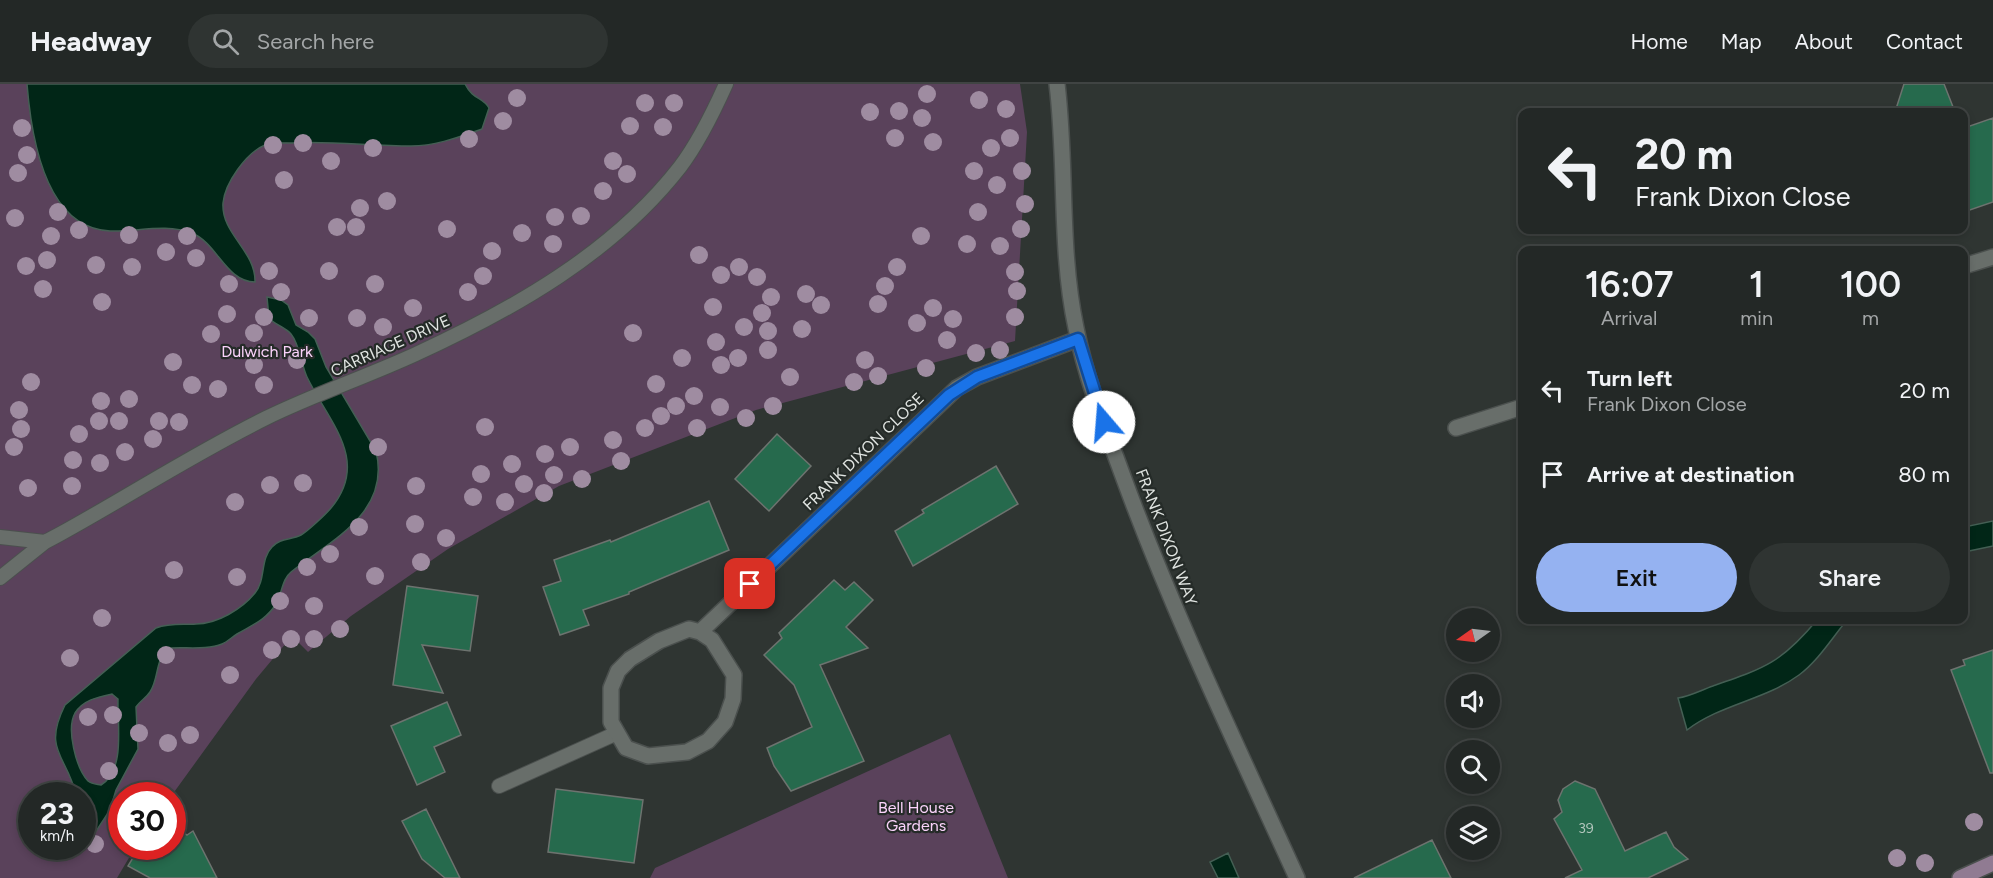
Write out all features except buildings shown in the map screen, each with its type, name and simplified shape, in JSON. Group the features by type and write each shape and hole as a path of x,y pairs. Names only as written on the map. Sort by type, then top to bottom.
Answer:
{"street":[{"name":"FRANK DIXON WAY","path":"1057,84 1062,126 1069,282 1078,339 1112,445 1174,606 1298,878"},
{"path":"1968,265 1993,257"},
{"name":"FRANK DIXON CLOSE","path":"700,632 957,388 977,377 1078,339"},
{"path":"1456,428 1518,408"},
{"path":"689,629 700,632 712,640 734,675 733,699 725,722 708,741 687,752 648,756 626,748 617,734 611,722 611,688 618,671 630,659 671,634 689,629"},
{"path":"1960,878 1993,863"}],"lane":[{"name":"CARRIAGE DRIVE","path":"0,578 45,542 266,418 414,355 474,326 572,268 612,237 647,204 681,166 708,123 726,84"},
{"path":"0,537 45,542"},
{"path":"499,786 617,734"}],"green space":[{"name":"Dulwich Park","path":"0,84 1020,84 1027,132 1015,341 756,410 559,486 448,549 351,616 308,652 292,636 256,679 181,782 108,782 108,860 128,860 117,878 0,878"},
{"name":"Bell House Gardens","path":"950,734 1008,878 650,878 655,868"}],"shaded area":[{"path":"27,84 465,84 471,93 489,108 482,129 429,144 411,146 278,143 268,144 258,149 232,178 223,203 227,224 250,261 255,282 236,276 201,238 192,233 161,228 110,231 88,226 70,214 56,196 45,175 32,128"},
{"path":"267,297 281,300 288,305 296,325 315,339 326,367 376,451 378,473 375,492 354,523 288,575 276,604 263,618 222,644 203,648 171,648 166,652 160,662 150,692 136,707 138,749 120,782 108,782 108,813 96,831 96,784 101,785 109,778 117,758 118,699 112,694 91,700 78,709 72,720 72,738 76,758 84,775 90,782 72,782 58,752 56,733 58,720 65,705 156,628 212,621 243,605 255,593 261,582 266,557 272,547 278,542 297,537 308,530 331,508 342,490 347,473 347,457 342,441 307,377 294,338 269,318"},
{"path":"1993,521 1993,546 1968,551 1968,526"},
{"path":"1813,624 1844,624 1819,656 1799,675 1772,690 1714,714 1687,730 1678,698 1759,669 1782,655"},
{"path":"1228,853 1239,878 1218,878 1210,862"}],"route":[{"path":"750,584 949,395 977,377 1006,364 1078,339 1104,422"}]}
